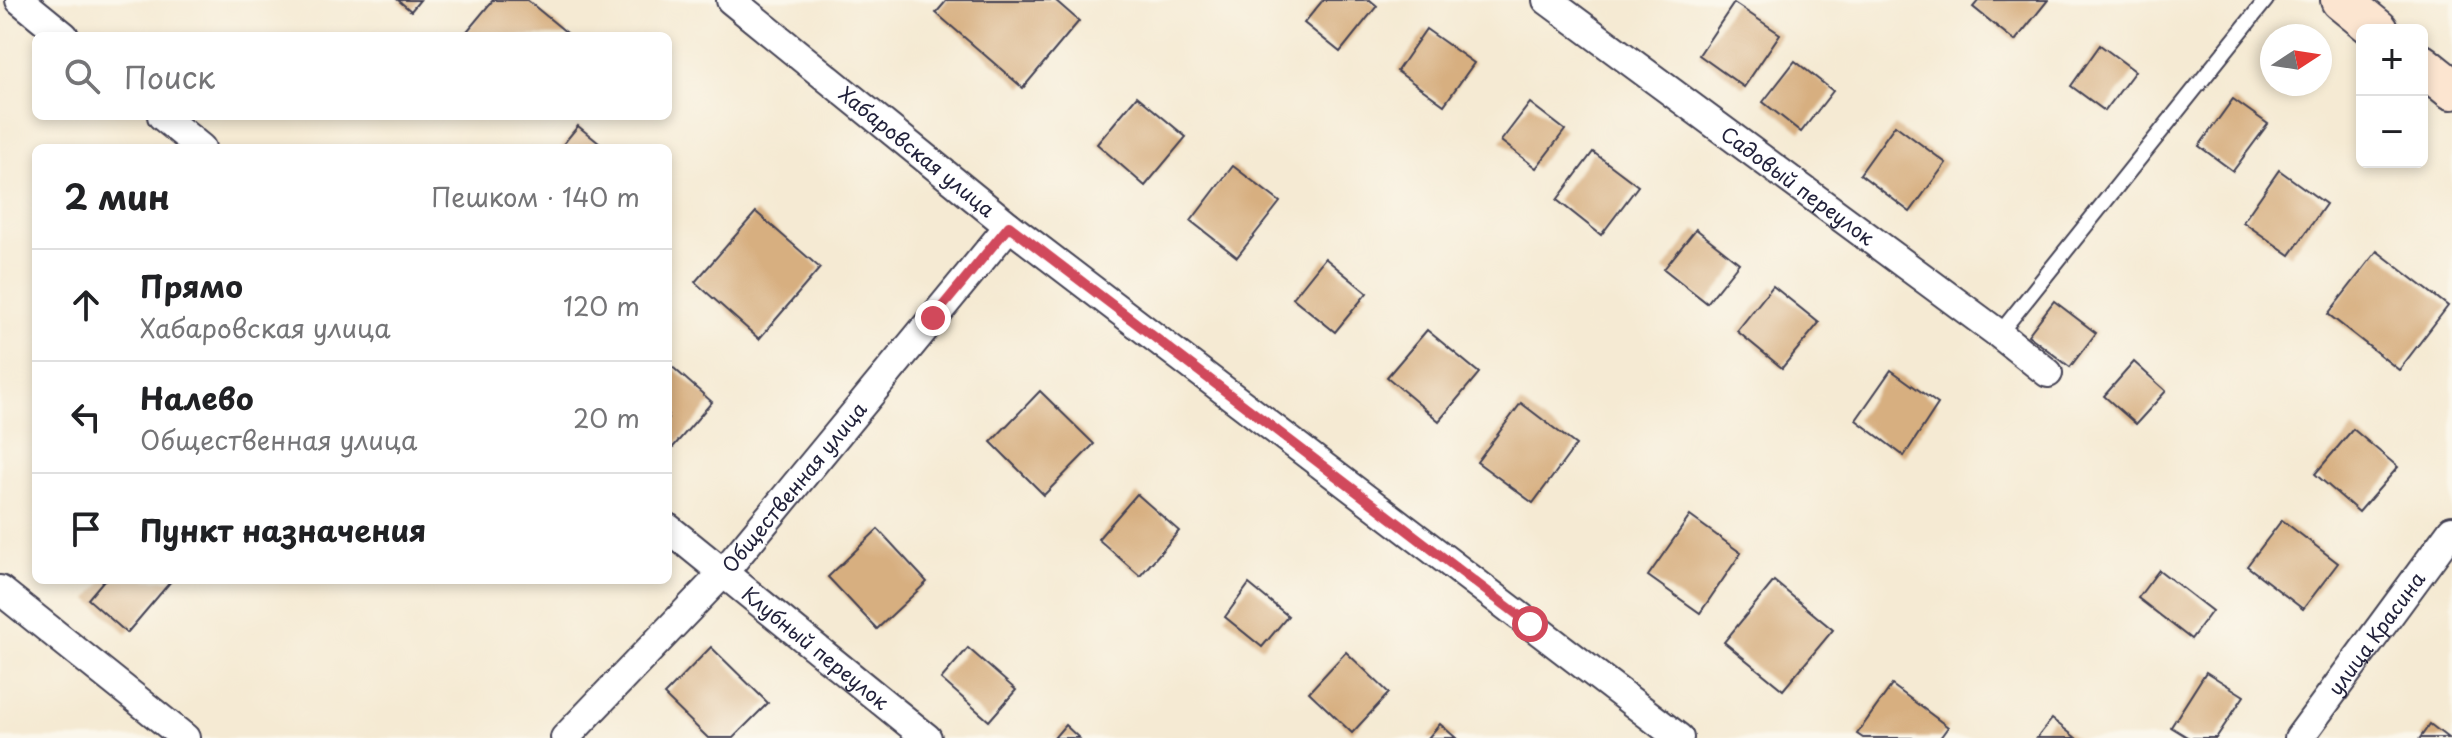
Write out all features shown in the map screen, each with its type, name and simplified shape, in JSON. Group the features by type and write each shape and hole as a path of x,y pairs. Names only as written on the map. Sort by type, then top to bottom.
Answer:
{"street":[{"path":"20,0 59,32"},
{"name":"Хабаровская улица","path":"731,0 1009,226 1679,738"},
{"name":"Садовый переулок","path":"1547,0 2048,373"},
{"path":"2341,0 2371,24"},
{"path":"2428,70 2452,89"},
{"path":"167,120 196,144"},
{"name":"Общественная улица","path":"565,738 723,573 1009,226"},
{"name":"улица Красина","path":"2299,738 2452,530"},
{"name":"Клубный переулок","path":"672,531 927,738"},
{"path":"0,590 185,738"}],"lane":[{"path":"1999,334 2266,0"}],"building":[{"path":"398,0 420,0 411,11"},
{"path":"493,0 527,0 566,32 466,32"},
{"path":"947,0 1055,0 1079,21 1023,88 936,13"},
{"path":"1323,0 1370,0 1377,6 1340,52 1304,23"},
{"path":"1979,0 2048,0 2015,41 1973,7"},
{"path":"1734,3 1780,34 1744,87 1699,55"},
{"path":"1426,29 1474,63 1444,105 1397,71"},
{"path":"2100,45 2135,71 2105,111 2071,86"},
{"path":"1795,61 1833,91 1801,132 1763,102"},
{"path":"1137,96 1186,137 1145,186 1097,144"},
{"path":"2233,99 2268,124 2233,171 2199,146"},
{"path":"1530,103 1565,130 1536,168 1501,141"},
{"path":"1895,125 1946,163 1910,212 1860,174"},
{"path":"578,126 600,144 563,144"},
{"path":"1593,152 1638,186 1601,235 1557,200"},
{"path":"1233,166 1280,202 1237,257 1191,221"},
{"path":"2279,170 2326,204 2290,255 2243,222"},
{"path":"756,212 820,268 759,339 695,282"},
{"path":"1696,229 1739,263 1707,303 1664,269"},
{"path":"2377,251 2448,306 2399,370 2328,314"},
{"path":"1325,258 1367,293 1335,332 1293,298"},
{"path":"1773,286 1819,323 1782,368 1737,331"},
{"path":"2054,301 2096,333 2070,367 2028,335"},
{"path":"1427,330 1479,373 1439,421 1387,377"},
{"path":"2134,362 2166,391 2136,424 2104,396"},
{"path":"672,367 712,402 672,448"},
{"path":"1891,370 1938,404 1904,456 1856,420"},
{"path":"1040,391 1094,444 1044,495 991,442"},
{"path":"1521,403 1576,445 1533,503 1477,462"},
{"path":"2353,429 2398,467 2359,512 2315,474"},
{"path":"1137,494 1179,531 1140,576 1098,539"},
{"path":"1690,516 1741,553 1700,613 1648,576"},
{"path":"2282,520 2338,563 2303,609 2247,566"},
{"path":"878,529 927,582 877,629 828,577"},
{"path":"2159,570 2212,611 2191,639 2138,598"},
{"path":"1774,581 1833,630 1783,690 1724,642"},
{"path":"101,584 169,584 127,633 88,599"},
{"path":"1249,584 1288,616 1262,647 1225,617"},
{"path":"711,647 768,703 733,738 708,738 664,695"},
{"path":"968,648 1016,690 989,721 941,679"},
{"path":"1346,652 1389,693 1352,733 1309,692"},
{"path":"2206,672 2244,696 2216,738 2189,738 2171,727"},
{"path":"1892,685 1948,727 1940,738 1863,738 1857,734"},
{"path":"2052,719 2076,738 2037,738"},
{"path":"1440,724 1456,738 1428,738"},
{"path":"2430,724 2448,738 2420,738"},
{"path":"1065,725 1079,738 1054,738"}],"route":[{"path":"933,318 1009,226 1530,624"}]}
